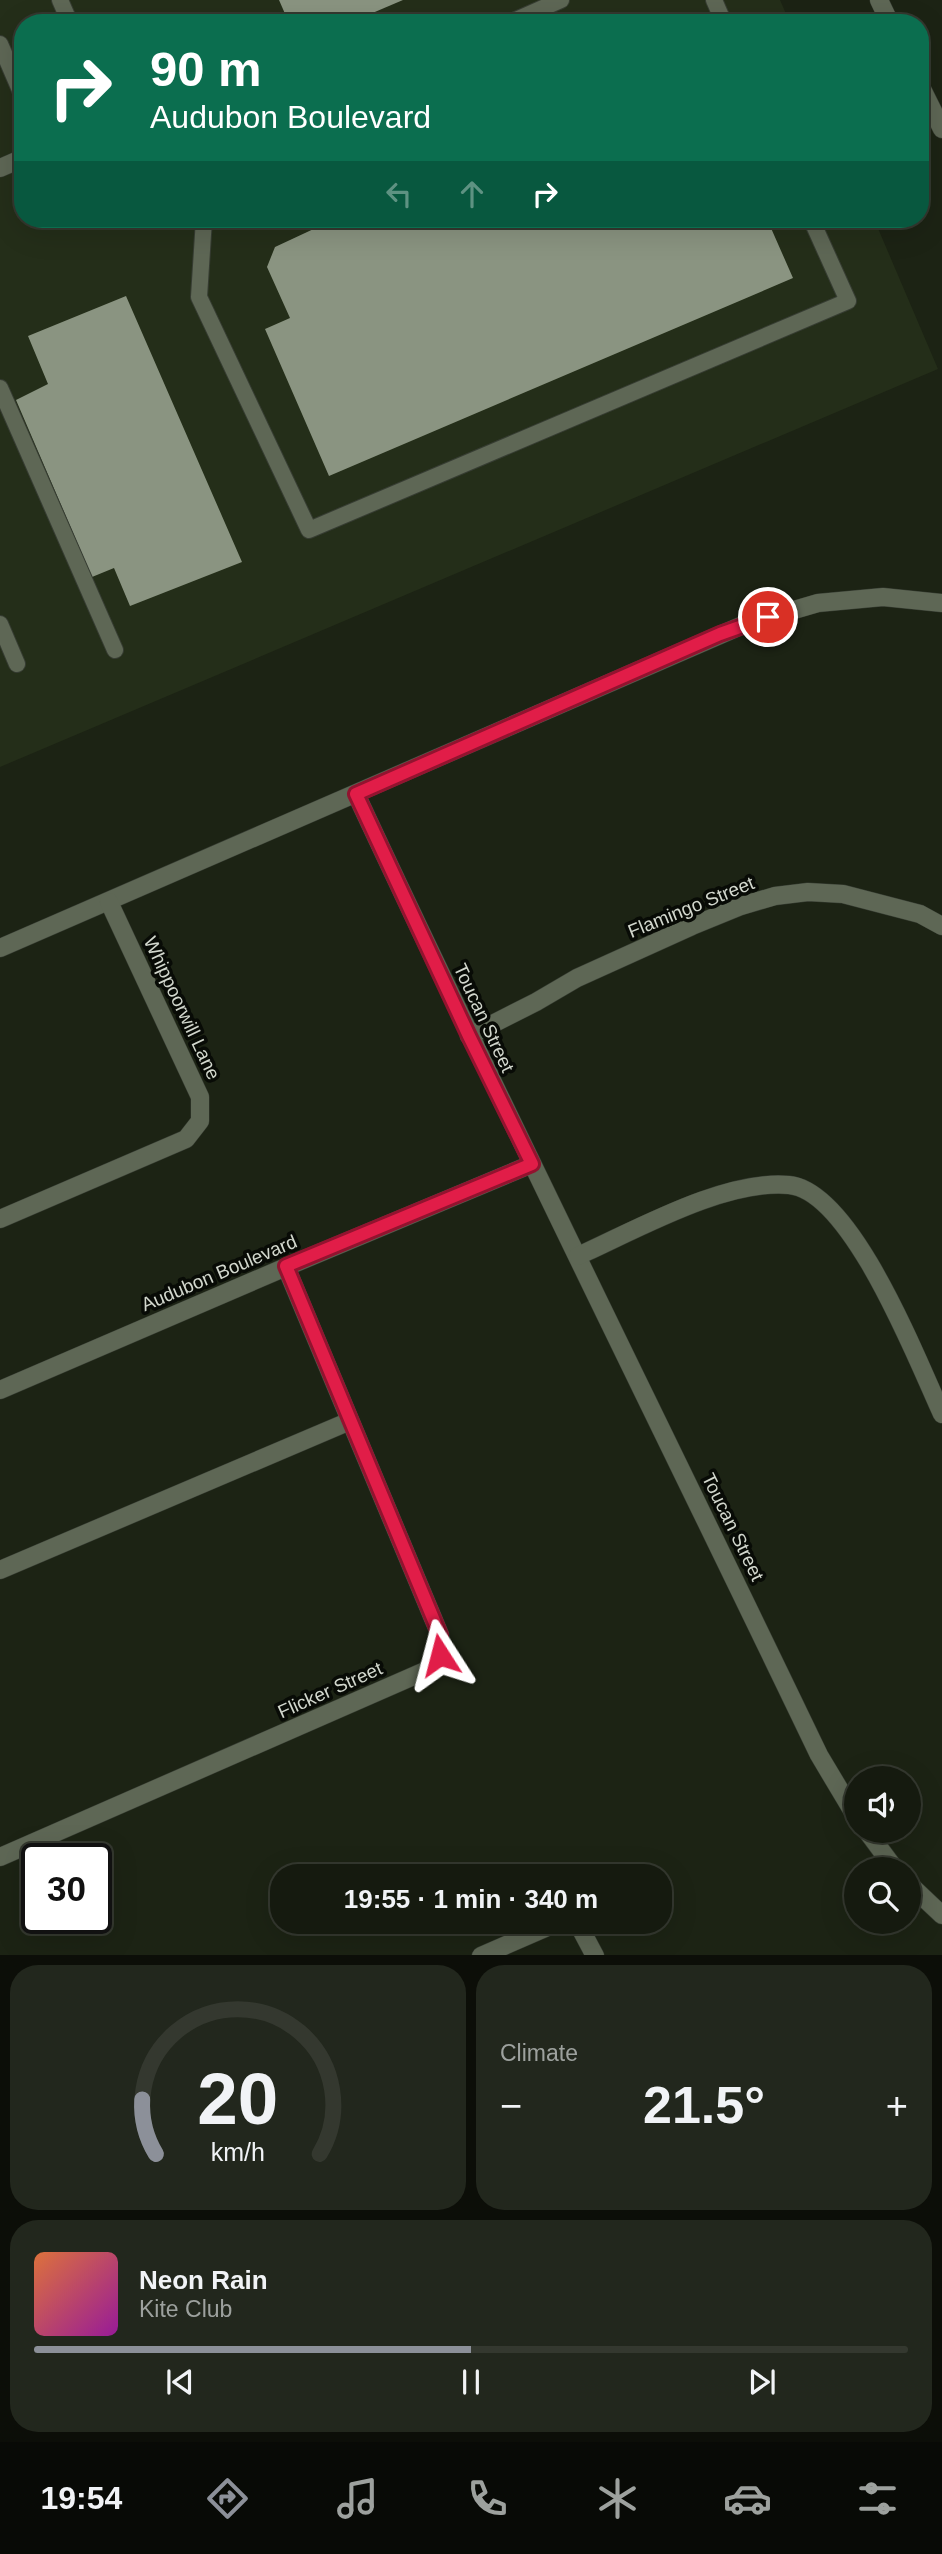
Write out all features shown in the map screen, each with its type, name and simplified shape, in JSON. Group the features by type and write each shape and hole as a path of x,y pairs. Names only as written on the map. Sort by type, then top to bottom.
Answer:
{"street":[{"path":"929,103 942,129"},
{"path":"0,948 743,625 818,603 883,597 942,603"},
{"name":"Toucan Street","path":"356,794 469,1036 579,1256 819,1755 844,1797"},
{"name":"Flamingo Street","path":"469,1036 577,978 692,926 741,906 775,896 808,892 843,894 920,914 942,926"},
{"name":"Whippoorwill Lane","path":"0,1219 186,1139 200,1121 200,1097 109,902"},
{"name":"Audubon Boulevard","path":"0,1390 286,1266 532,1164"},
{"path":"579,1256 670,1214 736,1191 791,1185 812,1192 832,1208 865,1256 942,1414"},
{"name":"Flicker Street","path":"0,1857 425,1671 440,1655 440,1635 286,1266"},
{"path":"0,1570 350,1421"},
{"path":"921,1895 942,1915"},
{"path":"481,1955 531,1934"},
{"path":"584,1934 595,1955"}],"lane":[{"path":"529,14 561,0"},
{"path":"0,44 14,76"},
{"path":"203,228 199,297 309,530 848,301 815,228"},
{"path":"0,388 115,650"},
{"path":"0,624 17,664"}],"shaded area":[{"path":"0,0 780,0 786,14 14,14 14,228 878,228 938,369 0,767"}],"building":[{"path":"279,0 403,0 370,14 285,14"},
{"path":"316,228 771,228 793,278 329,476 265,329 290,318 267,267 275,247"},
{"path":"126,296 242,562 130,606 114,568 92,577 16,400 48,384 28,336"}],"route":[{"path":"440,1655 440,1635 286,1266 532,1164 356,794 720,634 768,617"}]}
